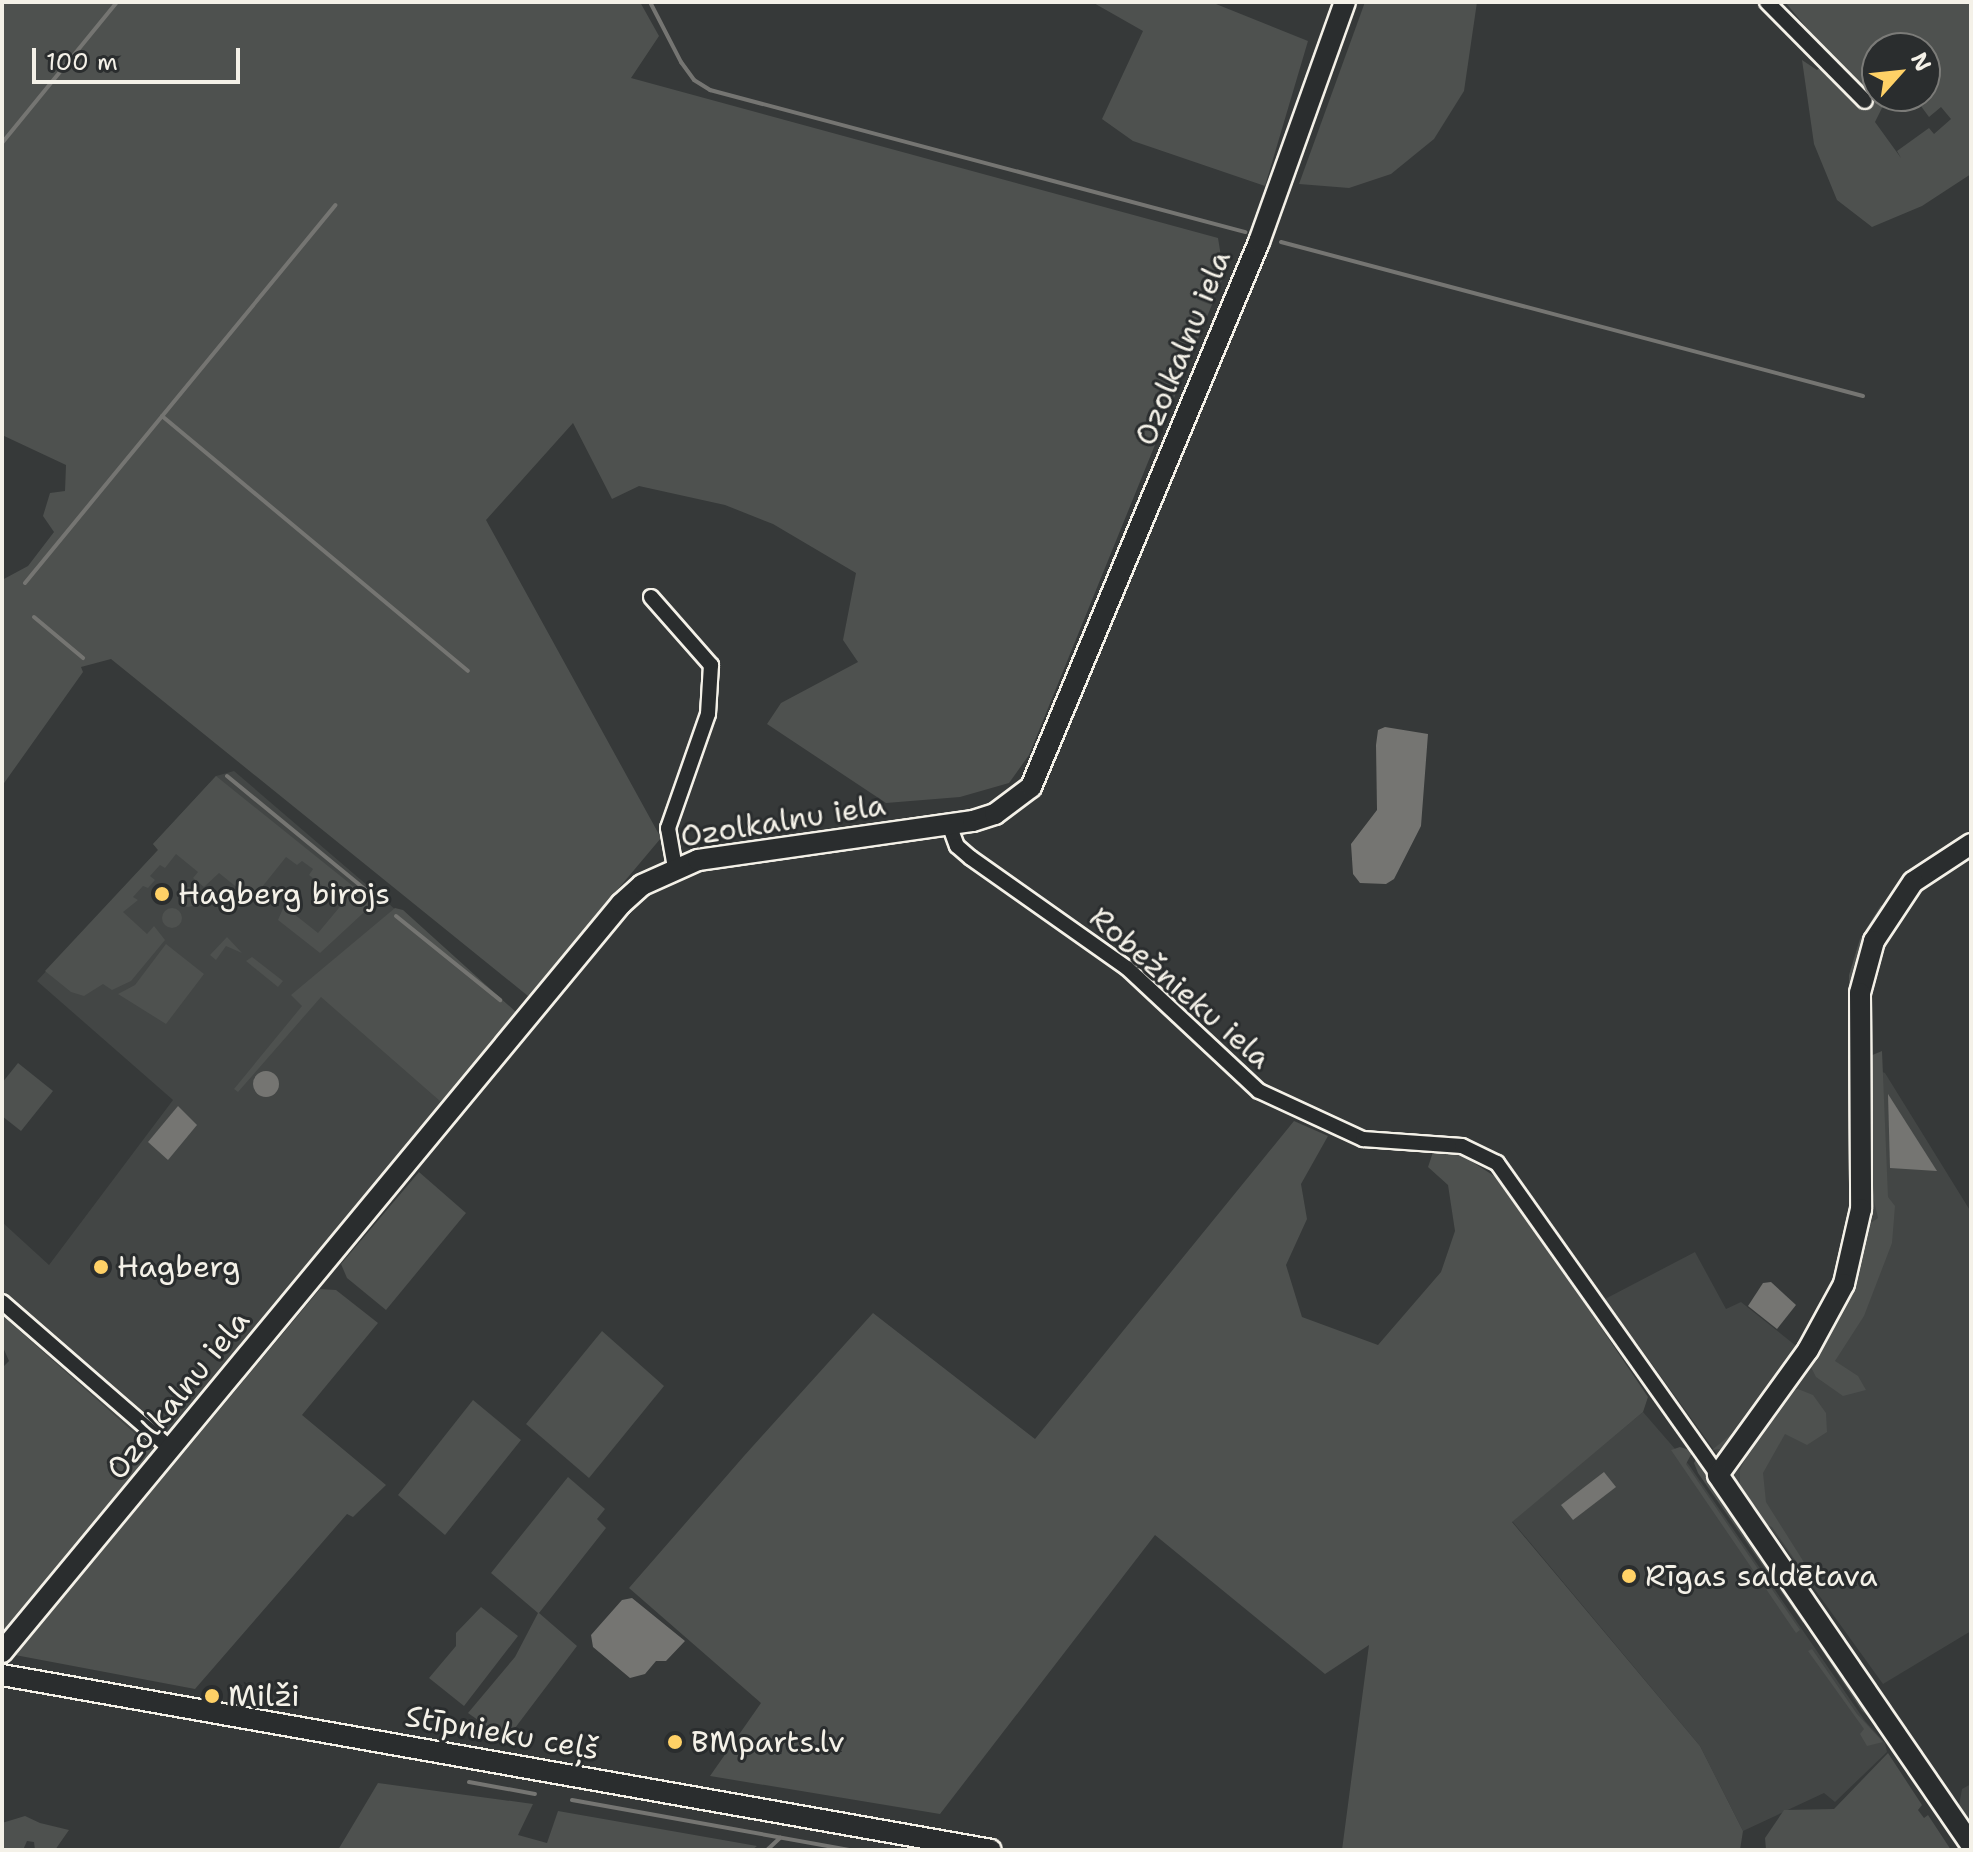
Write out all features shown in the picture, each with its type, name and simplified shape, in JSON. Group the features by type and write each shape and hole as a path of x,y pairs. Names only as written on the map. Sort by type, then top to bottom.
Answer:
{"street":[{"name":"Ozolkalnu iela","path":"2,1652 621,904 675,866 950,827 995,814 1014,802 1042,767 1259,242 1345,2"},
{"path":"1767,2 1861,97"},
{"path":"651,597 711,665 708,714 670,813 675,866"},
{"name":"Robežnieku iela","path":"950,827 957,846 971,858 1127,968 1259,1091 1363,1139 1462,1146 1497,1163 1718,1475"},
{"path":"1971,844 1913,882 1874,941 1860,993 1861,1209 1844,1284 1808,1350 1718,1475 1971,1845"},
{"path":"2,1302 172,1450"},
{"name":"Stīpnieku ceļš","path":"2,1675 991,1850"}],"shaded area":[{"path":"2,2 640,2 659,36 631,78 1218,238 1224,275 1029,755 1009,783 960,797 886,803 767,724 781,703 858,662 843,640 856,573 773,524 725,505 639,486 612,499 573,423 486,520 661,838 528,996 111,659 81,667 83,672 2,786 2,580 28,566 54,532 43,516 50,493 65,491 66,465 2,435"},
{"path":"1092,2 1211,2 1308,41 1265,186 1133,141 1102,119 1143,31"},
{"path":"1365,2 1477,2 1464,91 1434,139 1391,174 1349,188 1299,184"},
{"path":"1785,2 1971,2 1971,174 1922,206 1872,227 1837,200 1814,144 1802,60 1817,70 1832,58"},
{"path":"1385,727 1428,734 1421,826 1394,879 1386,884 1360,883 1353,874 1351,844 1377,810 1376,745 1378,730"},
{"path":"234,771 515,1012 157,1453 2,1315 2,1222 49,1265 173,1100 37,981 158,850 153,844 216,776"},
{"path":"216,776 374,903 320,953 278,920 284,906 318,933 343,903 309,875 313,869 302,861 297,865 286,857 262,887 272,897 260,906 219,873 204,887 193,878 198,872 176,854 165,868 160,865 150,876 155,880 148,888 143,886 133,897 138,900 123,912 147,934 154,926 165,940 131,981 112,990 103,984 84,996 71,992 45,971 158,850 153,844"},
{"path":"188,887 195,890 198,897 195,904 188,907 181,904 178,897 181,890"},
{"path":"1881,905 1885,909 1854,1075 1848,1075 1849,975 1860,939"},
{"path":"172,908 179,911 182,918 179,925 172,928 165,925 162,918 165,911"},
{"path":"395,908 403,910 517,1013 452,1095 440,1101 321,997 238,1092 234,1089 302,1006 291,995"},
{"path":"227,937 242,953 226,946 216,960 210,955"},
{"path":"166,944 204,974 166,1024 118,994 135,985"},
{"path":"252,957 283,981 278,987 246,961"},
{"path":"1882,1051 1888,1197 1895,1206 1892,1243 1864,1316 1835,1361 1858,1376 1866,1390 1843,1396 1816,1377 1810,1365 1851,1295 1868,1225 1878,1218 1872,1192 1870,1056"},
{"path":"18,1063 53,1091 21,1131 2,1116 2,1083"},
{"path":"1868,1066 1885,1073 1971,1212 1971,1631 1883,1684 1605,1299 1695,1252 1726,1309 1741,1302 1810,1357 1840,1311"},
{"path":"266,1071 275,1075 279,1084 275,1093 266,1097 257,1093 253,1084 257,1075"},
{"path":"1888,1094 1937,1171 1890,1168"},
{"path":"178,1106 197,1125 168,1160 148,1142"},
{"path":"1294,1121 1328,1136 1301,1184 1307,1219 1286,1265 1302,1317 1378,1345 1441,1272 1455,1231 1448,1185 1428,1167 1433,1152 1460,1154 1502,1181 1648,1397 1643,1412 1512,1522 1700,1746 1743,1831 1740,1850 1342,1850 1369,1645 1325,1674 1155,1535 940,1814 710,1776 761,1703 629,1588 744,1456 873,1313 1035,1439"},
{"path":"419,1172 466,1213 386,1310 347,1278 341,1264"},
{"path":"1771,1282 1796,1305 1777,1329 1748,1306 1763,1283"},
{"path":"320,1289 336,1290 378,1323 302,1415 386,1485 353,1517 347,1514 195,1689 15,1655"},
{"path":"2,1315 157,1453 2,1634 2,1368 9,1361 2,1345"},
{"path":"602,1331 664,1386 589,1478 526,1424"},
{"path":"1798,1389 1813,1395 1826,1413 1827,1432 1807,1445 1785,1434 1763,1473 1766,1502 1812,1575 1807,1577 1772,1527 1758,1522 1740,1485 1740,1470 1755,1438 1786,1392"},
{"path":"1763,1391 1768,1395 1727,1448 1712,1450 1734,1432"},
{"path":"473,1400 521,1440 445,1535 398,1495"},
{"path":"1643,1412 1689,1465 1865,1721 1885,1743 1887,1752 1835,1802 1824,1793 1743,1831 1700,1746 1512,1521"},
{"path":"1680,1447 1693,1451 1686,1464 1800,1630 1796,1633 1671,1450"},
{"path":"1698,1456 1803,1612 1803,1623 1698,1473 1694,1463"},
{"path":"1604,1472 1616,1487 1573,1520 1561,1505"},
{"path":"568,1477 605,1509 597,1519 606,1528 539,1613 577,1646 506,1740 468,1713 515,1657 538,1613 491,1573"},
{"path":"632,1598 685,1641 666,1661 656,1661 645,1674 630,1678 593,1647 591,1635 622,1600"},
{"path":"481,1607 518,1636 464,1706 429,1678 456,1646 456,1633"},
{"path":"1819,1646 1830,1653 1878,1725 1862,1711"},
{"path":"1812,1649 1857,1714 1883,1742 1867,1746 1860,1734 1864,1729 1808,1651"},
{"path":"1888,1753 1922,1805 1918,1810 1924,1818 1928,1815 1951,1850 1766,1850 1765,1838 1784,1810 1834,1809"},
{"path":"378,1783 533,1804 518,1835 547,1843 558,1811 757,1846 752,1850 338,1850"},
{"path":"1971,1784 1971,1823 1959,1805 1962,1789"},
{"path":"25,1816 69,1830 55,1850 35,1850 34,1842 27,1841 23,1850 2,1850 2,1823"}],"waterway":[{"path":"2,143 117,2"},
{"path":"650,2 681,62 694,80 710,90 1245,232"},
{"path":"25,583 335,205"},
{"path":"1281,242 1863,396"},
{"path":"162,416 468,671"},
{"path":"34,617 83,658"},
{"path":"227,776 372,895"},
{"path":"396,916 500,1000"},
{"path":"469,1782 535,1794"},
{"path":"572,1800 851,1850"},
{"path":"767,1850 780,1838"}],"place":[{"name":"Hagberg birojs","path":"162,894"},
{"name":"Hagberg","path":"101,1267"},
{"name":"Rīgas saldētava","path":"1629,1576"},
{"name":"Milži","path":"212,1696"},
{"name":"BMparts.lv","path":"675,1742"}]}
